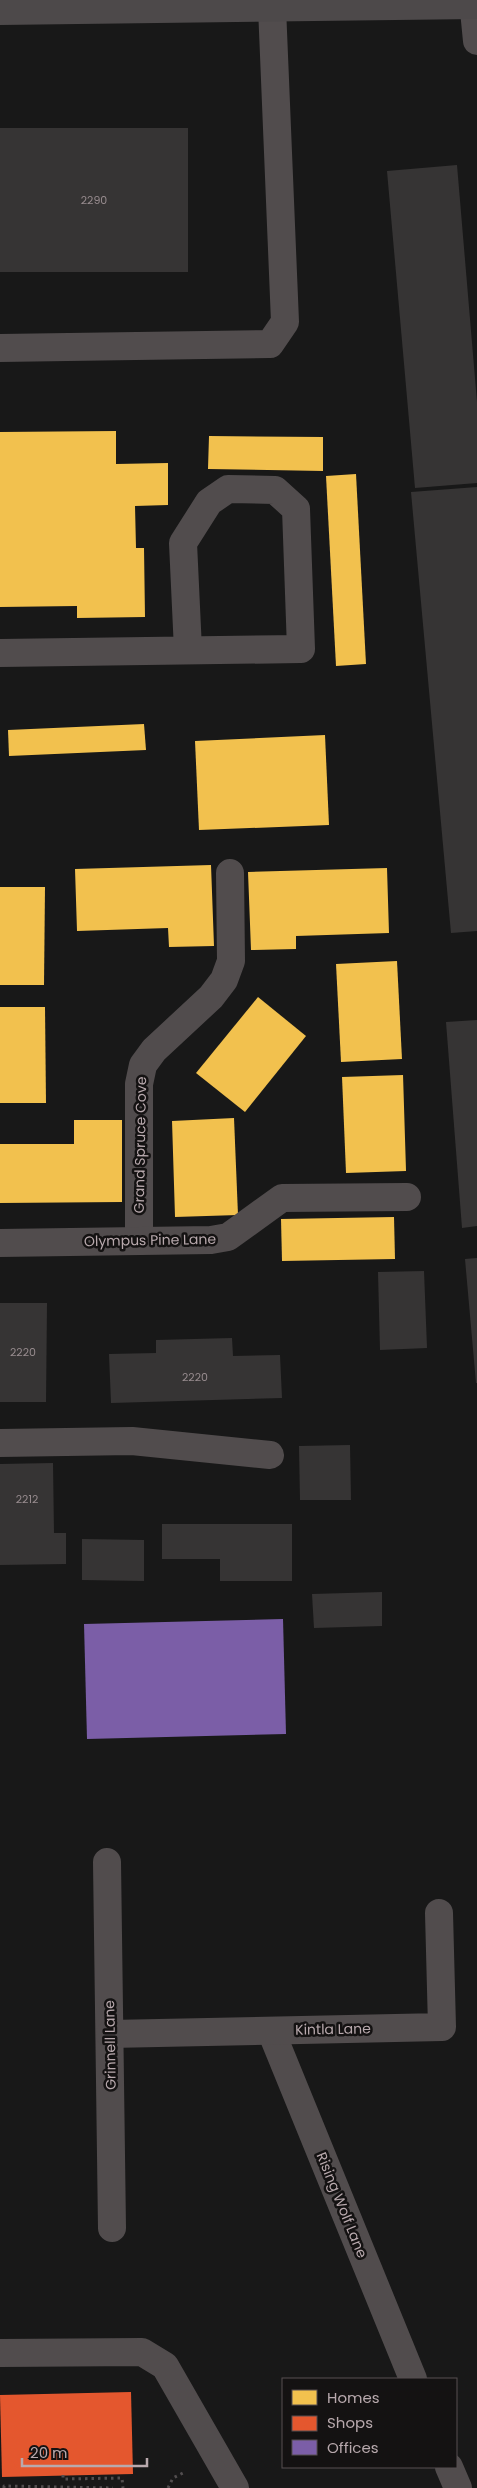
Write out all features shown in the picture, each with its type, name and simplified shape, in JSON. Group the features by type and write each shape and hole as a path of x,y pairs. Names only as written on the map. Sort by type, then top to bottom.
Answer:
{"main road":[{"path":"0,11 55,5 179,4 272,7 474,3"}],"street":[{"path":"474,3 477,41"},
{"path":"0,348 270,344 285,322 272,7"},
{"path":"0,653 188,650 301,648 296,508 275,490 228,489 209,502 183,543 188,650"},
{"name":"Grand Spruce Cove","path":"139,1241 139,1084 143,1065 154,1050 211,997 224,980 230,961 230,873"},
{"name":"Olympus Pine Lane","path":"0,1243 211,1240 228,1237 282,1198 408,1197"},
{"path":"0,1443 132,1441 270,1455"},
{"name":"Grinnell Lane","path":"107,1862 112,2228"},
{"name":"Kintla Lane","path":"110,2034 442,2026 439,1914"},
{"name":"Rising Wolf Lane","path":"271,2031 413,2378"},
{"path":"0,2353 142,2352 166,2366 235,2488"},
{"path":"450,2468 458,2488"}],"path":[{"path":"63,2476 63,2479 122,2478 123,2488"},
{"path":"4,2488 4,2486 113,2488"}],"building: Homes":[{"path":"116,431 116,464 168,463 168,505 135,506 136,548 144,548 145,617 77,618 77,606 0,607 0,432"},
{"path":"209,436 323,437 323,471 208,469"},
{"path":"356,474 366,664 336,666 326,476"},
{"path":"144,724 146,750 9,756 8,730"},
{"path":"325,735 329,825 199,830 195,741"},
{"path":"211,865 214,946 169,947 168,928 77,931 75,869"},
{"path":"387,868 389,933 296,936 296,949 251,950 248,872"},
{"path":"0,887 45,887 44,985 0,985"},
{"path":"397,961 402,1059 341,1062 336,964"},
{"path":"258,997 306,1036 245,1112 196,1073"},
{"path":"0,1007 45,1007 46,1103 0,1103"},
{"path":"403,1075 406,1171 346,1173 342,1077"},
{"path":"234,1118 238,1215 175,1217 172,1121"},
{"path":"74,1120 122,1120 122,1202 0,1203 0,1144 74,1144"},
{"path":"394,1217 395,1259 282,1261 281,1219"}],"building: Shops":[{"path":"131,2392 133,2474 2,2477 0,2395"}],"building: Offices":[{"path":"283,1619 286,1734 87,1739 84,1624"}],"building: Other":[{"path":"0,128 188,128 188,272 0,272"},
{"path":"457,165 477,402 477,483 415,488 387,171"},
{"path":"477,487 477,931 451,933 411,492"},
{"path":"477,1020 477,1226 462,1228 446,1022"},
{"path":"477,1258 477,1383 476,1383 465,1259"},
{"path":"424,1271 427,1348 380,1350 378,1272"},
{"path":"0,1303 47,1303 46,1402 0,1402"},
{"path":"232,1338 233,1356 280,1355 282,1398 111,1403 109,1354 156,1353 156,1340"},
{"path":"350,1445 351,1500 300,1500 299,1446"},
{"path":"53,1463 54,1533 66,1533 66,1564 0,1565 0,1464"},
{"path":"162,1524 292,1524 292,1581 220,1581 220,1559 162,1559"},
{"path":"82,1539 144,1540 144,1581 82,1580"},
{"path":"382,1592 382,1626 314,1628 312,1594"}]}
